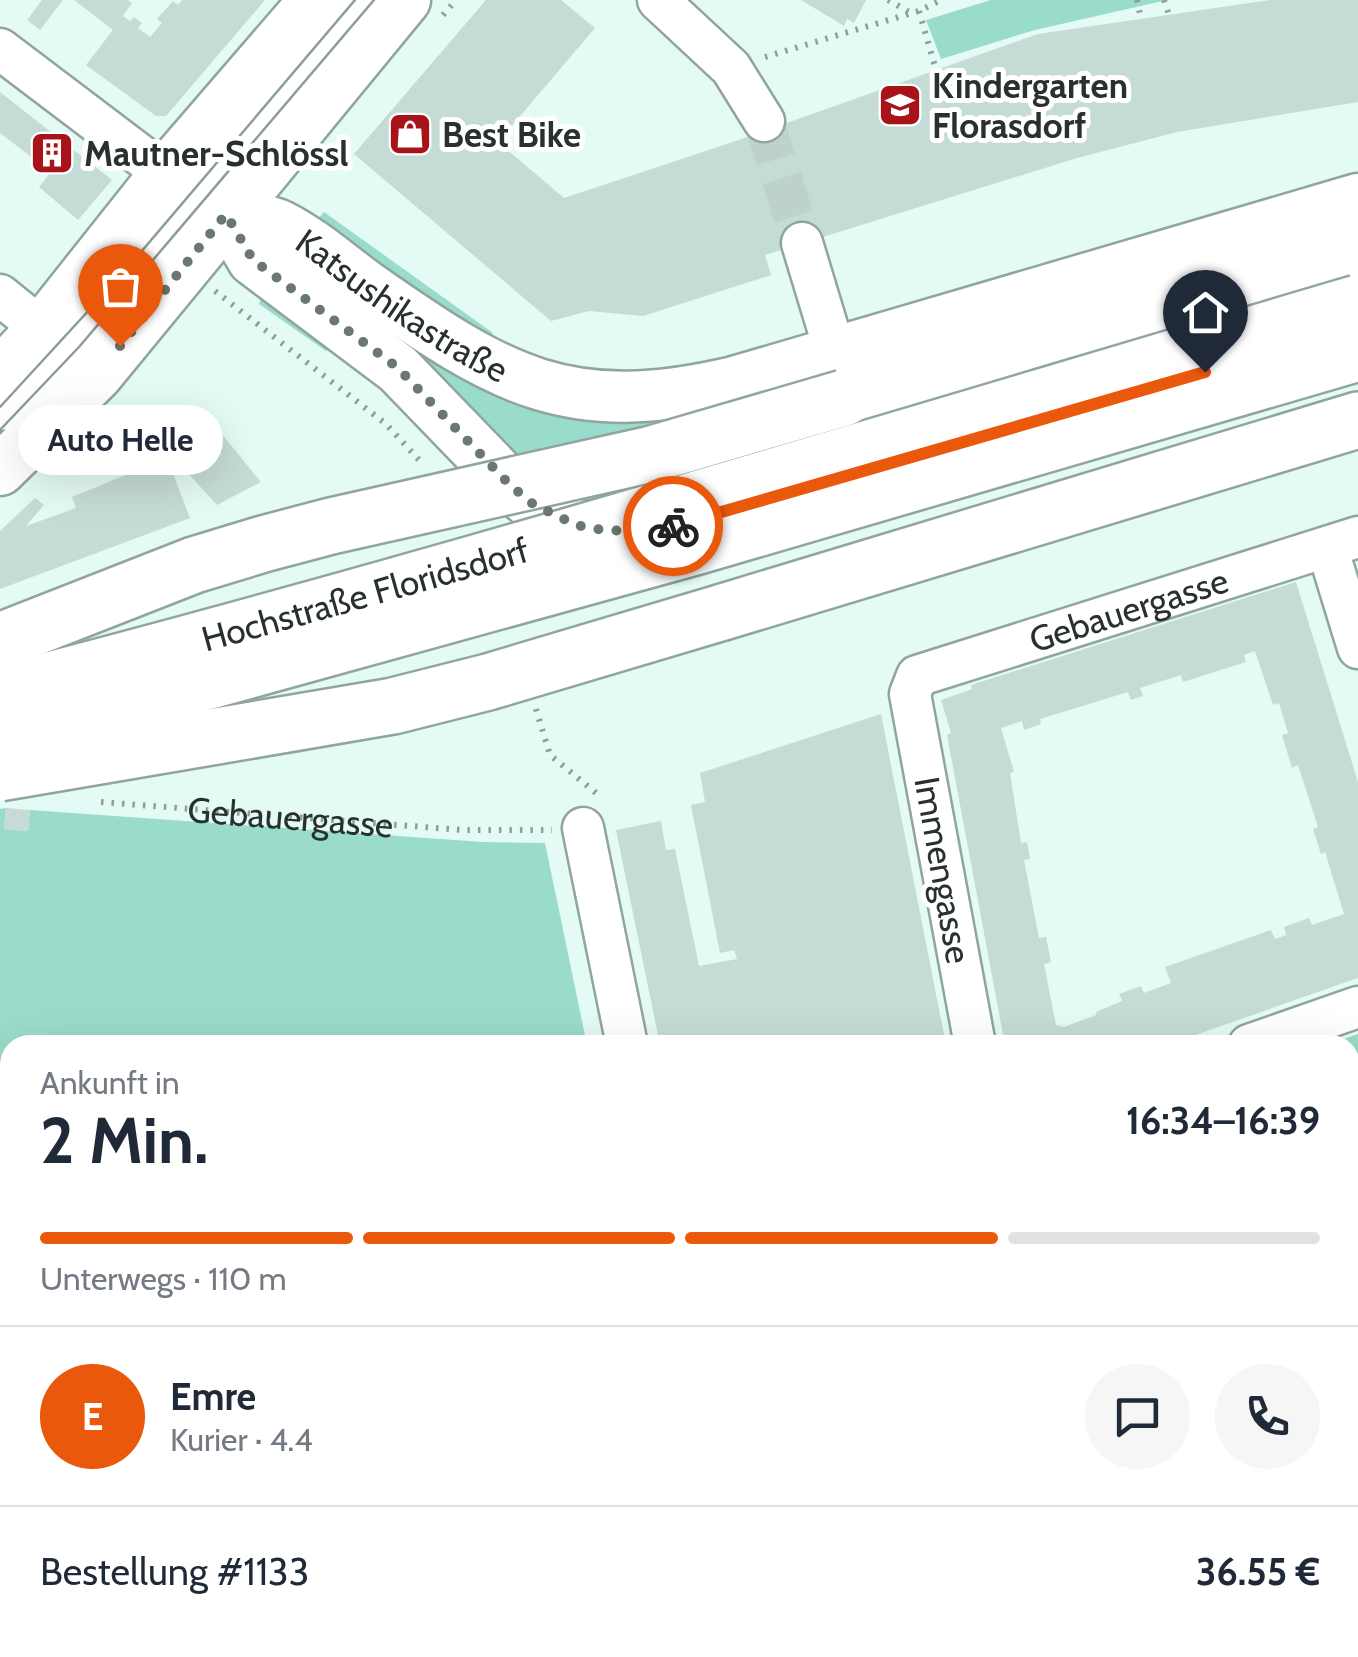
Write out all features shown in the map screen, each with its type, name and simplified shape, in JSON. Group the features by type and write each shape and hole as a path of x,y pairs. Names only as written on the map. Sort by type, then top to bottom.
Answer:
{"highway":[{"path":"0,641 162,577 263,544 652,454 840,375 1358,247"},
{"name":"Hochstraße Floridsdorf","path":"0,693 184,645 664,508 1358,303"},
{"name":"Hochstraße Floridsdorf","path":"0,740 642,562 1358,353"},
{"path":"0,773 393,706 488,682 1358,420"}],"main road":[{"path":"0,470 97,375 196,196 314,0"},
{"path":"0,374 42,329 196,196 405,0"},
{"name":"Katsushikastraße","path":"196,196 253,260 398,368 511,486 552,515 594,529 648,530 708,518 1358,328"},
{"name":"Katsushikastraße","path":"196,196 279,224 458,350 492,368 558,390 593,396 660,397 734,382 840,375 1358,200"}],"street":[{"path":"0,410 24,394 82,333 364,0"},
{"path":"658,0 730,68 764,121"},
{"path":"0,49 196,196"},
{"path":"802,244 840,375"},
{"path":"0,294 42,329"},
{"path":"1342,542 1358,648"},
{"name":"Gebauergasse","path":"910,694 912,683 924,671 1342,542"},
{"name":"Immengasse","path":"910,694 974,1035"},
{"path":"590,810 625,1035"},
{"path":"1278,1035 1358,1007"}],"path":[{"path":"888,0 910,12"},
{"path":"1137,0 1141,19"},
{"path":"1164,0 1169,15"},
{"path":"730,68 920,11 935,1"},
{"path":"920,11 936,70"},
{"path":"550,755 590,810"},
{"name":"Gebauergasse","path":"96,802 462,830 590,810"},
{"path":"0,1531 0,1558"}],"green space":[{"path":"991,0 1167,0 1035,30 941,59 926,20"},
{"path":"324,212 493,333 487,344 311,226"},
{"path":"292,253 437,356 677,417 510,459"},
{"path":"265,290 333,343 326,351 259,304"},
{"path":"6,808 4,829 28,831 30,810 545,843 585,1035 0,1035 0,809"}],"building":[{"path":"42,0 63,0 40,30 27,20"},
{"path":"74,0 128,0 132,3 123,16 142,23 138,28 150,37 162,23 157,19 173,1 178,5 182,0 265,0 166,116 156,116 86,65 113,30"},
{"path":"486,0 561,0 595,28 498,142 564,198 1038,34 1270,0 1358,0 1358,102 1177,132 1077,158 765,255 771,275 643,316 589,311 551,321 354,154"},
{"path":"801,0 866,0 854,23 847,19 844,26"},
{"name":"Mautner-Schlössl","path":"0,92 112,180 78,220 39,187 51,172 0,133"},
{"path":"221,433 261,482 217,505 185,470"},
{"path":"167,458 190,518 0,589 0,531 35,498 44,505 26,526 76,508 72,497"},
{"path":"1296,582 1358,782 1358,978 1196,1035 1003,1035 947,735 951,733 941,700 972,689 971,685","holes":["1255,651 1273,705 1279,703 1288,733 1282,735 1292,768 1298,765 1318,827 1313,829 1321,854 1325,852 1344,914 1312,925 1309,918 1284,927 1286,935 1275,939 1271,930 1165,967 1171,983 1144,993 1141,986 1119,994 1122,1001 1096,1015 1064,1027 1056,1025 1044,964 1051,962 1046,937 1039,938 1024,860 1030,859 1027,842 1021,843 1010,773 1014,772 1001,728 1022,721 1024,730 1041,724 1040,719 1128,692 1131,700 1143,696 1140,688 1181,675 1183,682 1246,662 1244,655"]},
{"path":"881,714 944,1035 658,1035 616,830 661,821 666,850 675,849 699,966 737,959 734,950 720,953 691,805 705,802 700,773"},
{"path":"6,808 30,810 28,831 4,829"}],"tunnel":[{"path":"764,121 802,243"}],"tram line":[{"path":"0,407 124,272 355,0"},
{"path":"0,430 79,347 374,0"}],"way so far":[{"path":"120,346 226,214 253,260 398,368 533,504 576,525 594,529 623,531 673,526"}],"place":[{"name":"Kindergarten Florasdorf","path":"900,105"},
{"name":"Best Bike","path":"410,134"},
{"name":"Mautner-Schlössl","path":"52,153"},
{"name":"Auto Helle","path":"120,346"}],"route":[{"path":"673,526 1205,372"}]}
